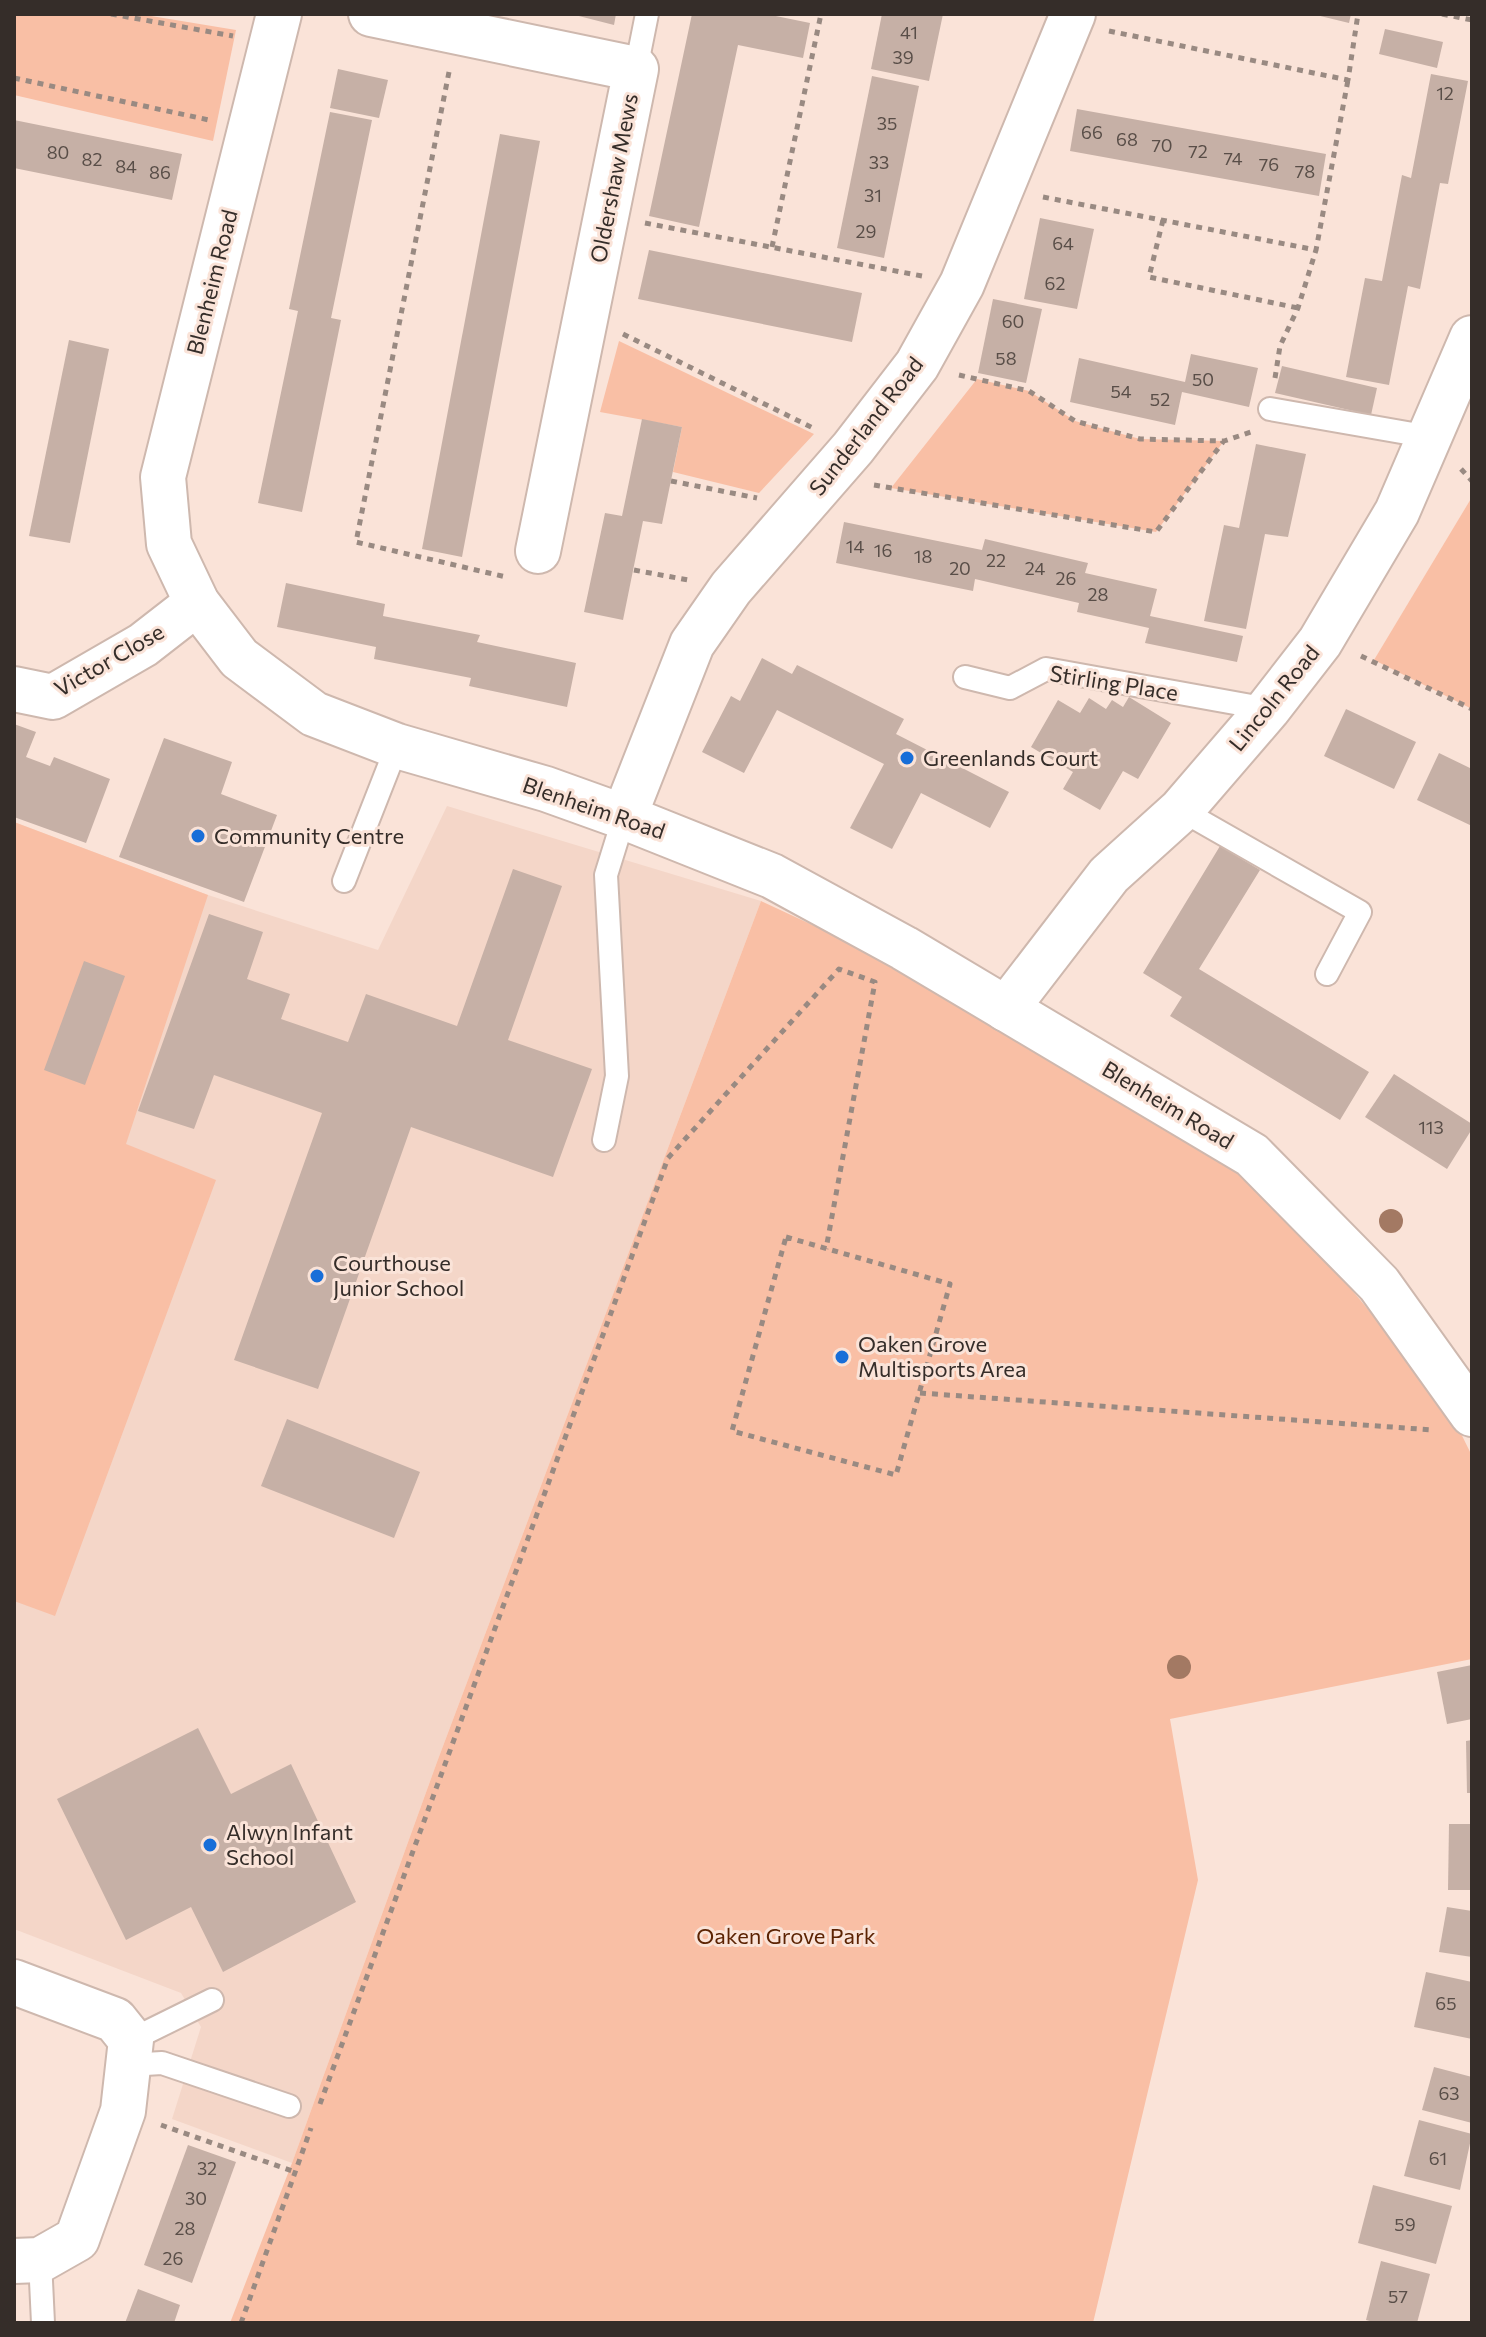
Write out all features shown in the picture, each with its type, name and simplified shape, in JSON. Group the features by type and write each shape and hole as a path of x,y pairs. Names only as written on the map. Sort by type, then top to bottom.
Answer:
{"street":[{"name":"Oldershaw Mews","path":"371,14 636,69 538,551"},
{"name":"Sunderland Road","path":"624,817 692,644 731,588 827,478 917,365 962,284 1072,19"},
{"name":"Blenheim Road","path":"274,28 163,477 169,544 197,603 239,658 314,714 397,746 546,789 772,876 904,948 1252,1155 1379,1284 1461,1409"},
{"name":"Lincoln Road","path":"1006,1009 1109,875 1181,810 1268,709 1320,642 1397,512 1472,338"},
{"name":"Victor Close","path":"14,689 53,697 143,645 197,603"},
{"path":"14,1982 115,2020 130,2053 123,2111 77,2239 27,2261"}],"lane":[{"path":"636,69 647,14"},
{"path":"1270,409 1430,437"},
{"name":"Stirling Place","path":"965,677 1010,688 1046,669 1268,709"},
{"path":"344,881 397,746"},
{"path":"1181,810 1360,912 1327,974"},
{"path":"604,1140 617,1076 606,875 624,817"},
{"path":"130,2053 212,2000"},
{"path":"130,2053 289,2106"},
{"path":"27,2261 43,2323"}],"path":[{"path":"111,14 274,28"},
{"path":"772,247 821,14"},
{"path":"917,365 1029,391 1075,421 1140,439 1224,441 1254,431 1270,409 1280,346 1298,308 1316,250 1358,14"},
{"path":"1442,14 1472,20"},
{"path":"1072,19 1348,80"},
{"path":"457,32 356,542 532,582 538,551"},
{"path":"14,78 249,129"},
{"path":"1000,189 1316,250"},
{"path":"606,215 962,284"},
{"path":"1163,220 1149,277 1298,308"},
{"path":"586,315 827,478"},
{"path":"671,481 827,478 1156,532 1224,441"},
{"path":"1320,642 1374,660 1472,709"},
{"path":"317,2112 668,1158 839,969 875,982 826,1249"},
{"path":"786,1237 950,1284 920,1393 896,1475 732,1431 786,1237"},
{"path":"920,1393 1461,1409"},
{"path":"123,2111 295,2172"},
{"path":"241,2323 311,2127"}],"shaded area":[{"name":"Courthouse Junior School","path":"447,806 761,901 437,1762 292,2163 172,2119 201,2027 181,1993 14,1929 14,822 208,895 378,950"}],"green space":[{"path":"14,14 139,14 236,30 213,141 14,95"},
{"path":"619,341 814,434 759,493 673,472 682,427 600,412"},
{"path":"977,379 1029,391 1075,421 1140,439 1224,441 1156,532 891,488"},
{"path":"1472,497 1472,709 1374,660"},
{"path":"14,822 208,895 126,1144 216,1180 55,1616 14,1601"},
{"name":"Oaken Grove Park","path":"761,901 965,996 1247,1163 1447,1405 1472,1456 1472,1659 1170,1719 1198,1880 1093,2323 230,2323 292,2163 437,1762"}],"building":[{"path":"571,14 616,14 614,25"},
{"path":"692,14 766,14 810,23 803,58 738,45 699,227 649,216"},
{"path":"882,14 943,14 929,81 871,69"},
{"path":"1312,14 1351,14 1349,23"},
{"path":"1385,29 1443,42 1437,68 1379,54"},
{"path":"338,69 388,80 379,118 330,108"},
{"path":"1431,74 1468,81 1448,184 1440,183 1420,289 1408,286 1389,385 1346,377 1365,278 1382,281 1402,175 1411,178"},
{"path":"872,76 919,86 884,258 837,248"},
{"path":"1077,109 1326,154 1319,196 1070,151"},
{"path":"330,112 372,120 331,318 341,320 302,512 258,503 298,311 289,309"},
{"path":"14,120 182,154 172,200 14,168"},
{"path":"500,134 540,141 462,557 422,549"},
{"path":"1040,218 1094,229 1077,309 1024,299"},
{"path":"649,250 862,293 852,342 638,299"},
{"path":"993,299 1042,309 1026,383 978,373"},
{"path":"69,340 109,349 70,543 29,536"},
{"path":"1191,354 1258,368 1249,407 1182,392 1175,425 1070,402 1079,358 1185,382"},
{"path":"1282,366 1377,388 1371,415 1275,393"},
{"path":"642,419 682,427 662,524 643,521 623,620 584,612 605,513 622,516"},
{"path":"1256,444 1306,454 1288,537 1265,534 1246,629 1204,621 1224,525 1239,528"},
{"path":"844,522 982,550 985,539 1088,563 1085,573 1157,589 1150,616 1243,636 1237,662 1145,643 1149,628 1077,612 1079,603 975,579 973,591 836,563"},
{"path":"286,583 385,604 383,616 480,635 477,642 576,663 567,707 469,686 471,678 374,659 376,647 277,627"},
{"name":"Greenlands Court","path":"762,658 792,674 797,665 904,719 896,734 1009,792 990,828 921,793 892,849 850,828 884,764 777,710 744,773 702,752 731,696 740,701"},
{"path":"1129,697 1171,723 1138,779 1123,771 1100,810 1063,789 1073,772 1031,747 1058,700 1080,713 1089,698 1106,709 1112,700 1123,707"},
{"path":"1346,709 1416,742 1394,789 1324,756"},
{"path":"14,724 36,732 26,757 50,766 54,757 110,779 86,843 14,817"},
{"name":"Community Centre","path":"164,738 232,762 221,794 277,815 244,902 119,857"},
{"path":"1439,753 1472,769 1472,826 1417,800"},
{"path":"1220,846 1260,870 1199,969 1369,1072 1340,1120 1170,1016 1182,997 1143,973"},
{"path":"513,869 562,886 508,1040 592,1069 553,1177 411,1127 318,1389 234,1360 322,1113 214,1075 194,1129 138,1111 209,914 263,932 247,979 290,994 281,1019 348,1042 366,994 457,1026"},
{"path":"84,961 125,976 85,1085 44,1070"},
{"path":"1394,1074 1472,1124 1472,1129 1447,1169 1365,1117"},
{"path":"287,1419 420,1472 394,1538 261,1486"},
{"path":"1472,1665 1472,1719 1447,1724 1437,1672"},
{"path":"198,1728 231,1794 291,1764 356,1902 223,1972 191,1907 126,1940 57,1799"},
{"path":"1472,1740 1472,1793 1467,1793 1466,1741"},
{"path":"1449,1824 1472,1824 1472,1890 1448,1890"},
{"path":"1447,1907 1472,1911 1472,1957 1439,1952"},
{"path":"1426,1972 1472,1982 1472,2039 1414,2027"},
{"path":"1434,2067 1472,2077 1472,2123 1422,2110"},
{"path":"1419,2120 1472,2134 1460,2190 1404,2176"},
{"path":"188,2145 236,2162 192,2283 144,2265"},
{"path":"1373,2185 1452,2206 1436,2264 1358,2243"},
{"path":"1381,2261 1430,2274 1417,2323 1366,2320"},
{"path":"138,2289 180,2305 174,2323 125,2323"}],"place":[{"name":"Greenlands Court","path":"907,758"},
{"name":"Community Centre","path":"198,836"},
{"name":"Courthouse Junior School","path":"317,1276"},
{"name":"Oaken Grove Multisports Area","path":"842,1357"},
{"name":"Alwyn Infant School","path":"210,1845"}]}
